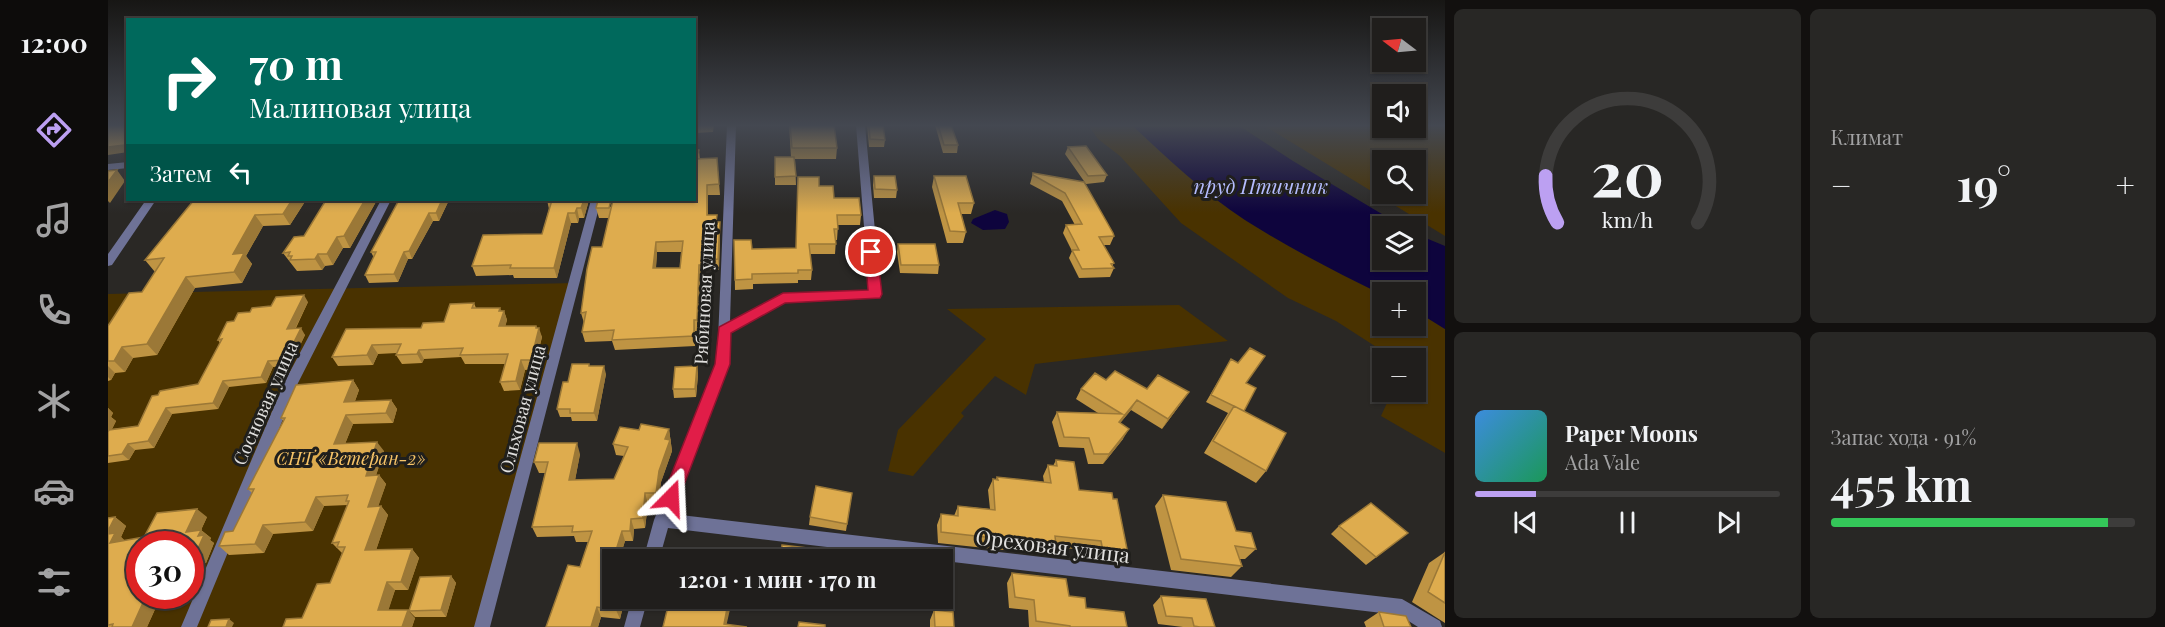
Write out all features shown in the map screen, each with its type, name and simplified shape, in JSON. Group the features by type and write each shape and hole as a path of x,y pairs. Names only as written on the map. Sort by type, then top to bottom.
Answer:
{"street":[{"name":"Рябиновая улица","path":"654,549 662,520 723,364 730,154"},
{"path":"724,331 783,298 875,294 863,154"},
{"path":"108,167 126,165"},
{"path":"108,262 150,201"},
{"name":"Сосновая улица","path":"189,627 291,383 385,201"},
{"name":"Ольховая улица","path":"482,627 596,201"},
{"name":"Ореховая улица","path":"662,520 1402,607 1434,627"},
{"path":"632,627 637,609"}],"green space":[{"path":"1118,154 1164,154 1200,187 1245,220 1372,289 1372,336 1426,336 1426,317 1445,329 1445,453 1381,416 1387,402 1426,402 1426,348 1378,348 1336,321 1288,298 1181,223"},
{"path":"1311,154 1372,154 1372,191"},
{"path":"1426,154 1445,154 1445,236 1426,224 1426,216 1412,216 1393,204 1426,204"},
{"name":"СНТ «Ветеран-2»","path":"574,283 482,627 108,627 108,294"},
{"path":"1179,305 1228,341 1035,364 1026,395 995,376 961,413 964,416 913,476 888,471 898,430 986,339 947,309"}],"water":[{"name":"пруд Птичник","path":"1164,154 1283,154 1385,216 1372,216 1372,270 1426,270 1426,238 1445,246 1445,329 1426,317 1426,282 1372,282 1372,289 1245,220 1200,187"},
{"path":"995,210 1007,214 1009,222 1005,229 983,230 971,223 973,219"}],"building":[{"path":"1073,154 1092,154 1107,175 1088,176"},
{"path":"775,157 794,157 796,176 775,177"},
{"path":"717,158 719,184 707,185 707,215 717,215 716,222 720,222 718,259 702,260 702,265 699,265 697,320 694,320 694,336 612,340 614,330 582,332 586,312 581,313 592,247 602,247 613,201 696,201 696,159","holes":["683,241 680,268 653,268 656,242"]},
{"path":"117,170 108,182 108,171"},
{"path":"1033,173 1084,182 1113,233 1114,236 1099,237 1114,263 1111,264 1114,268 1082,269 1072,250 1079,250 1066,225 1082,224 1065,193"},
{"path":"874,176 895,176 897,190 875,189"},
{"path":"934,176 966,176 974,203 958,203 966,232 950,231"},
{"path":"798,177 819,177 819,186 833,186 834,198 859,198 861,215 837,215 838,229 834,229 836,244 809,244 812,270 798,270 798,273 752,274 752,279 735,280 734,240 751,240 752,249 796,248"},
{"path":"193,201 291,201 283,214 255,215 233,254 244,253 234,272 186,277 147,344 122,347 114,361 108,361 108,326 129,293 142,292 164,258 145,260"},
{"path":"325,201 364,201 344,236 337,237 327,254 318,254 315,259 290,260 292,256 288,256 290,252 283,253 294,237 304,236"},
{"path":"398,201 442,201 436,213 429,213 409,251 404,252 394,274 365,275 376,252 371,252"},
{"path":"552,201 584,201 581,208 577,208 575,213 568,213 554,268 510,268 511,265 472,266 483,235 542,234"},
{"path":"598,201 611,201 609,208 596,208"},
{"path":"898,244 935,244 939,265 901,265"},
{"path":"304,295 287,329 301,328 285,360 268,361 261,377 223,381 213,403 166,408 148,441 128,444 122,454 108,456 109,430 138,426 152,396 158,395 160,391 198,384 222,339 218,340 227,322 234,321 238,313 250,312 252,308 271,306 276,297"},
{"path":"474,303 472,308 500,308 499,311 504,311 499,326 536,326 539,328 531,360 521,360 516,381 500,382 508,354 460,355 463,348 419,350 417,354 396,355 401,344 372,345 367,355 332,357 346,329 421,328 423,323 444,322 450,304"},
{"path":"1250,348 1265,356 1246,383 1256,388 1244,411 1211,395 1231,359 1238,363"},
{"path":"572,364 604,366 594,413 570,413 570,409 557,409 563,382 568,382"},
{"path":"697,366 695,389 673,389 675,367"},
{"path":"1115,371 1147,389 1158,375 1189,392 1168,419 1137,400 1119,422 1129,429 1109,454 1094,454 1089,438 1064,437 1057,412 1122,414 1081,389 1095,373 1106,380"},
{"path":"353,380 344,402 391,400 386,413 346,415 334,444 377,442 366,476 379,475 368,507 381,506 365,550 412,549 401,582 387,582 378,610 408,610 402,627 283,627 286,619 302,618 317,584 330,583 345,547 337,547 339,542 332,543 349,501 346,501 348,495 316,497 305,522 263,525 255,544 219,546 225,532 233,531 254,489 248,489 285,418 281,418 296,385"},
{"path":"1234,406 1286,433 1266,471 1213,441"},
{"path":"641,424 669,429 665,439 670,440 659,471 656,493 645,493 643,518 631,519 630,531 622,531 616,549 602,549 602,608 597,607 591,627 546,627 568,565 580,567 592,531 572,532 573,526 532,527 548,462 534,462 539,443 577,443 569,480 614,479 628,447 613,444 620,427 639,430"},
{"path":"1056,460 1074,462 1079,490 1112,493 1113,499 1117,499 1128,554 1103,551 1101,541 1055,536 1056,545 941,532 941,514 958,516 958,506 995,510 993,479 998,480 997,477 1051,483 1048,465 1057,466"},
{"path":"816,486 852,493 847,524 810,517"},
{"path":"1163,495 1226,502 1236,531 1251,533 1256,549 1235,546 1242,566 1181,559"},
{"path":"1371,503 1408,533 1376,557 1339,526"},
{"path":"197,509 186,531 147,531 157,513"},
{"path":"115,517 108,531 108,518"},
{"path":"115,533 110,543 126,540 126,609 140,609 132,627 108,625 108,534"},
{"path":"782,545 807,548 807,549 782,549"},
{"path":"1445,552 1445,603 1428,592"},
{"path":"1012,573 1066,579 1069,596 1085,598 1086,608 1124,612 1127,627 1070,627 1036,621 1034,600 1015,597"},
{"path":"451,576 441,610 409,611 420,577"},
{"path":"1161,596 1206,599 1215,627 1194,626 1192,618 1166,616"},
{"path":"667,609 727,609 724,624 747,627 663,627"},
{"path":"934,610 953,612 954,627 935,627"},
{"path":"1379,612 1406,616 1411,627 1384,627"},
{"path":"229,619 226,627 208,627 211,620"},
{"path":"799,622 825,625 825,627 798,627"}],"route":[{"path":"671,498 723,364 724,331 783,298 875,294 871,252"}]}
